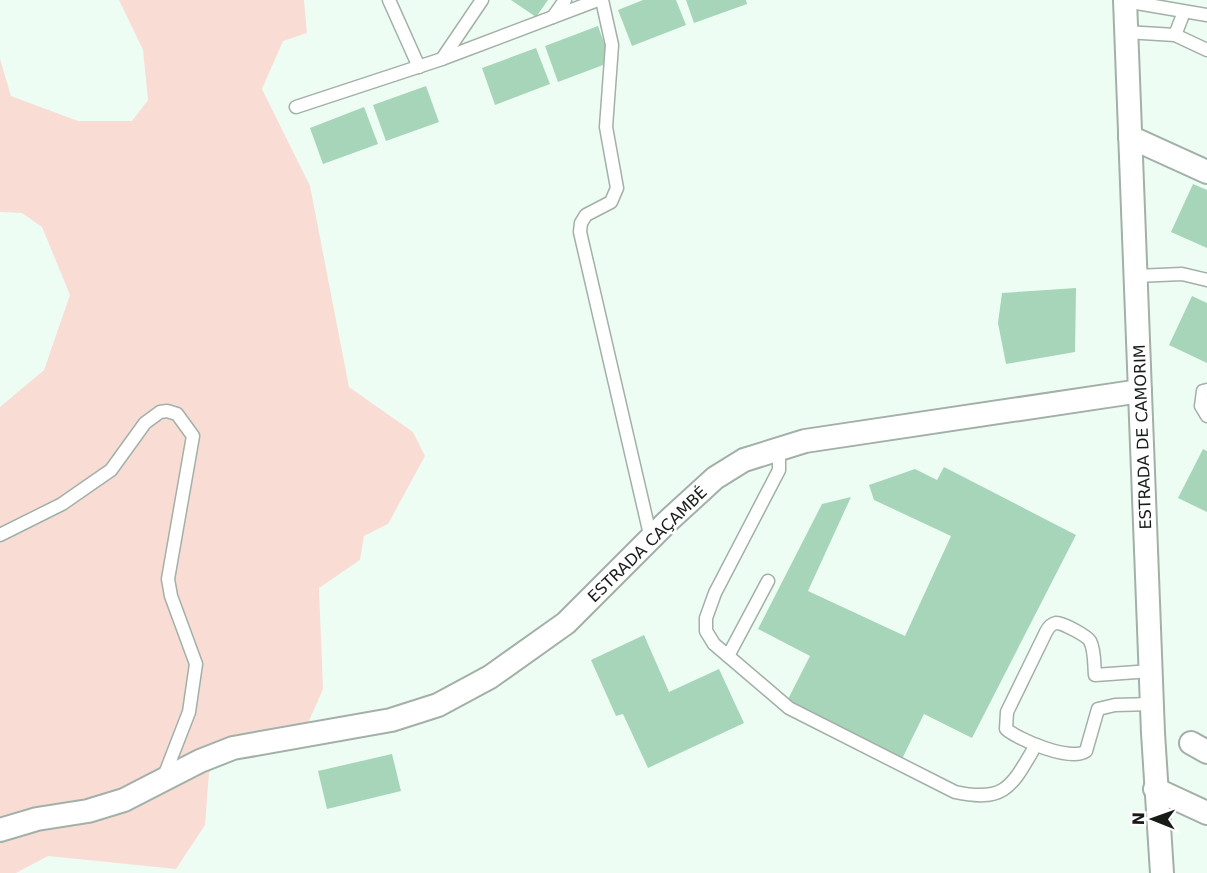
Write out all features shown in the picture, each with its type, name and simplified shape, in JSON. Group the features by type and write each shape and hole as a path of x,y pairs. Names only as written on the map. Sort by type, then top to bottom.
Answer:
{"street":[{"name":"ESTRADA DE CAMORIM","path":"1125,1 1155,789 1162,873"},
{"path":"1130,137 1207,172"},
{"name":"ESTRADA CAÇAMBÉ","path":"0,830 37,819 88,811 124,800 200,761 233,748 391,720 438,705 490,677 566,623 715,478 744,460 805,441 1140,391"},
{"path":"1155,789 1207,813"}],"lane":[{"path":"389,0 419,67"},
{"path":"442,59 482,0"},
{"path":"553,18 566,0"},
{"path":"296,106 442,59 600,0 612,45 606,127 617,188 611,202 586,215 581,222 580,232 651,539"},
{"path":"1125,1 1207,15"},
{"path":"1175,35 1184,12"},
{"path":"1126,33 1175,35 1207,51"},
{"path":"1136,276 1182,274 1207,280"},
{"path":"1207,390 1203,392 1201,406 1207,416"},
{"path":"0,535 62,504 111,470 145,423 160,412 167,411 177,414 193,436 168,579 171,596 196,664 189,712 162,780"},
{"path":"775,451 779,470 715,593 706,618 706,631 714,644 789,708 955,792 982,796 1003,791 1013,783 1036,745"},
{"path":"728,656 768,581"},
{"path":"1151,671 1095,675 1092,645 1088,638 1056,623 1050,626 1007,712 1006,729 1013,735 1036,745 1069,754 1083,754 1086,751 1098,709 1115,705 1152,704"}],"shaded area":[{"path":"119,0 304,0 307,33 283,41 262,89 310,186 349,387 413,432 425,456 388,524 364,536 360,560 319,588 323,689 302,737 225,752 209,773 205,825 176,869 48,856 16,873 0,873 0,407 44,370 70,295 42,227 22,213 0,212 0,59 11,96 78,121 132,121 148,100 143,50"}],"building":[{"path":"511,0 548,0 536,17"},
{"path":"643,0 676,0 686,25 632,46 618,10"},
{"path":"686,0 746,0 747,4 694,23"},
{"path":"598,26 611,62 558,82 545,46"},
{"path":"536,48 550,84 495,105 482,68"},
{"path":"426,86 439,122 386,141 373,105"},
{"path":"364,107 378,144 323,164 310,128"},
{"path":"1193,184 1207,190 1207,248 1171,232"},
{"path":"1076,288 1075,352 1006,364 998,323 1002,293"},
{"path":"1192,296 1207,303 1207,363 1169,345"},
{"path":"1203,449 1207,451 1207,512 1178,498"},
{"path":"944,467 1076,535 972,738 924,714 901,761 786,703 810,656 758,629 822,504 851,497 808,591 905,636 951,536 874,500 869,485 915,469 937,480"},
{"path":"644,635 669,692 719,669 744,723 648,768 623,714 616,716 591,660"},
{"path":"392,754 401,791 327,809 318,771"}]}
